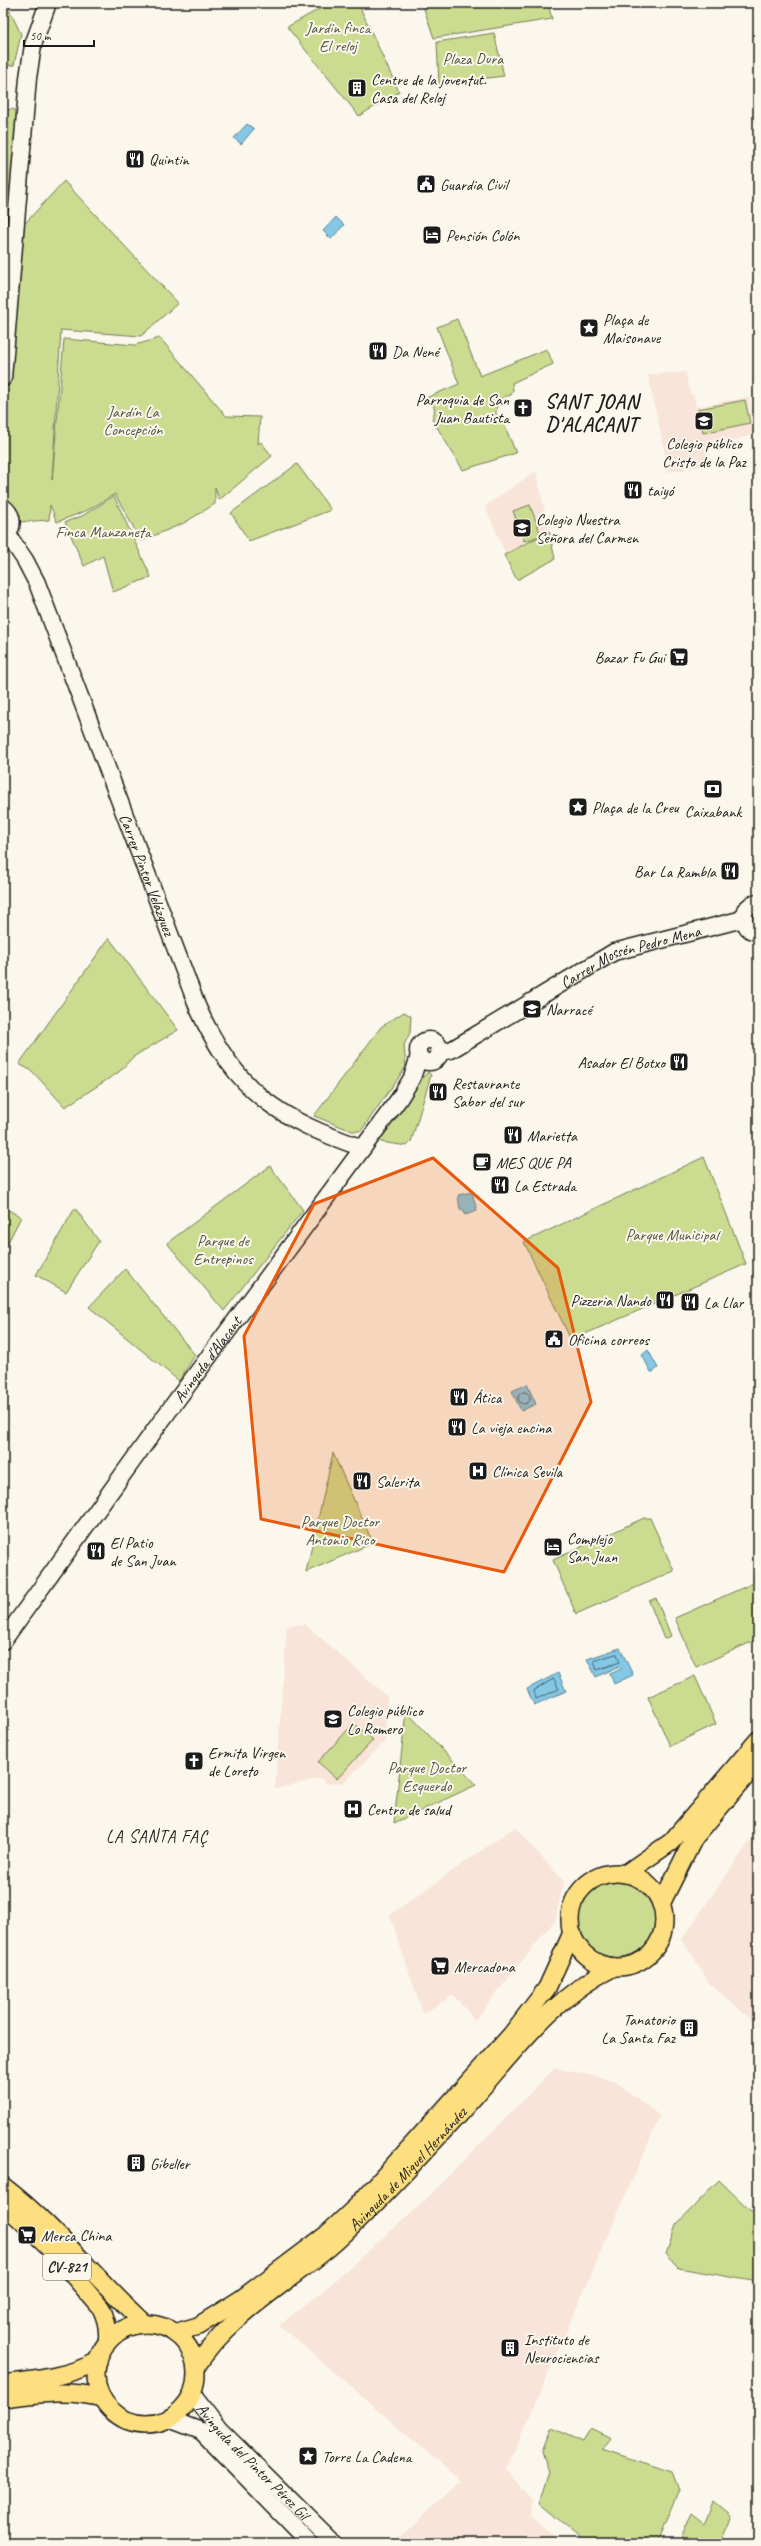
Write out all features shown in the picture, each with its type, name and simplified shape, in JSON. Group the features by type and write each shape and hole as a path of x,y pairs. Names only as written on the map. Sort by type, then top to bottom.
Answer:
{"main road":[{"path":"625,1874 671,1842 758,1740"},
{"path":"661,1904 694,1838 758,1762"},
{"path":"615,1873 625,1874 643,1881 654,1891 661,1904 664,1922 662,1933 655,1946 638,1962 614,1967 602,1964 587,1956 576,1943 572,1932 571,1911 579,1892 586,1884 600,1877 615,1873"},
{"name":"Avinguda de Miguel Hernández","path":"174,2333 198,2326 241,2299 326,2235 358,2205 511,2035 547,1988 572,1932"},
{"name":"Avinguda de Miguel Hernández","path":"196,2367 209,2346 225,2329 322,2255 386,2194 546,2014 589,1979 614,1967"},
{"name":"CV-821","path":"3,2186 46,2223 115,2298 145,2324"},
{"name":"CV-821","path":"3,2203 47,2244 101,2308 108,2326 107,2343"},
{"name":"CV-821","path":"145,2324 155,2325 174,2333 189,2348 196,2367 196,2376 192,2394 178,2413 169,2419 144,2424 131,2422 109,2408 102,2398 96,2376 98,2361 107,2343 117,2333 130,2327 145,2324"},
{"path":"3,2384 80,2371 98,2361"},
{"path":"3,2398 44,2393 80,2394 102,2398"}],"street":[{"path":"3,378 28,78 33,45 48,3"},
{"path":"3,507 11,515 11,529 5,537"},
{"name":"Carrer Pintor Velázquez","path":"5,537 25,560 37,583 198,1008 216,1045 240,1078 274,1107 308,1128 362,1148"},
{"path":"758,903 752,904 745,910 743,919 746,927 752,932 758,932"},
{"name":"Carrer Mossén Pedro Mena","path":"429,1057 451,1050 614,952 743,919"},
{"name":"Avinguda d'Alacant","path":"3,1642 412,1078 429,1057"},
{"name":"Avinguda del Pintor Pérez Gil","path":"192,2394 219,2429 334,2543"},
{"name":"Avinguda del Pintor Pérez Gil","path":"169,2419 201,2431 310,2543"}],"highlighted area":[{"path":"433,1158 558,1268 591,1402 504,1572 261,1519 244,1336 314,1204"}],"shaded area":[{"name":"Colegio público Cristo de la Paz","path":"685,372 691,395 694,395 696,407 749,397 752,434 706,451 709,464 669,472 648,375"},
{"name":"Colegio Nuestra Señora del Carmen","path":"536,471 555,559 517,580 485,506"},
{"name":"Colegio público Lo Romero","path":"305,1624 387,1696 385,1742 343,1783 326,1784 321,1778 275,1789 287,1626"},
{"path":"515,1827 564,1882 555,1920 475,2020 453,1995 423,2014 390,1915"},
{"path":"758,1830 758,2025 710,1984 682,1939"},
{"path":"555,2068 613,2080 660,2116 507,2468 532,2501 529,2514 560,2543 392,2543 461,2481 279,2325 322,2292 420,2205"}],"green space":[{"path":"3,3 6,3 21,34 14,65 3,66"},
{"name":"Jardin finca El reloj","path":"330,3 358,3 399,92 359,116 287,27"},
{"path":"422,3 548,3 552,19 434,38"},
{"name":"Plaza Dura","path":"494,33 504,76 439,84 437,42"},
{"path":"11,109 19,111 11,187 3,188 3,111"},
{"name":"Jardín La Concepción","path":"64,181 178,303 141,336 61,330 52,480 64,339 135,345 160,338 226,416 260,417 258,444 261,442 272,456 219,500 215,487 215,504 184,523 141,541 115,494 88,510 57,522 50,505 49,520 3,523 3,189 18,189 15,234"},
{"path":"457,319 480,376 547,349 553,364 512,383 513,390 511,395 503,398 497,405 496,416 504,424 516,453 463,470 432,419 434,407 426,398 459,384 437,327"},
{"path":"745,400 750,423 703,433 698,409"},
{"path":"297,464 331,510 249,541 231,513"},
{"name":"Finca Manzaneta","path":"114,496 151,577 113,592 103,556 84,566 65,522 82,516"},
{"path":"530,505 541,535 549,531 555,559 517,580 504,555 540,536 524,541 513,511"},
{"path":"109,938 178,1030 133,1057 119,1072 65,1107 32,1071 19,1064"},
{"path":"404,1012 411,1016 410,1033 404,1045 406,1067 361,1131 352,1131 314,1116 381,1027"},
{"path":"428,1072 431,1075 411,1142 407,1146 381,1142 378,1137 418,1082"},
{"name":"Parque Municipal","path":"704,1157 746,1264 571,1340 524,1242"},
{"name":"Parque de Entrepinos","path":"270,1166 303,1210 224,1311 167,1243"},
{"path":"3,1207 21,1217 3,1252"},
{"path":"75,1208 99,1241 66,1292 36,1275"},
{"path":"125,1269 195,1355 179,1381 89,1307"},
{"name":"Parque Doctor Antonio Rico","path":"333,1453 373,1543 306,1572"},
{"path":"644,1518 650,1518 674,1571 576,1614 553,1560"},
{"path":"758,1581 758,1639 696,1667 675,1618"},
{"path":"656,1598 671,1636 664,1639 649,1601"},
{"path":"695,1676 716,1724 670,1746 648,1697"},
{"name":"Parque Doctor Esquerdo","path":"406,1711 476,1785 394,1823"},
{"path":"354,1723 373,1740 337,1779 318,1762"},
{"path":"610,1880 626,1880 647,1891 658,1912 658,1928 647,1949 626,1960 610,1960 596,1954 589,1949 584,1942 578,1928 578,1912 584,1898 589,1891 596,1886"},
{"path":"719,2180 758,2218 758,2282 679,2268 666,2254 676,2225"},
{"path":"551,2428 583,2442 590,2429 611,2439 603,2449 672,2472 679,2490 657,2543 587,2543 539,2503 549,2473 542,2451"},
{"path":"714,2503 731,2517 720,2543 679,2543 692,2513 705,2523"}],"water":[{"path":"247,124 254,129 241,144 234,138"},
{"path":"336,217 344,225 331,239 323,231"},
{"path":"472,1192 477,1211 465,1215 464,1210 460,1210 458,1195"},
{"path":"648,1350 658,1368 653,1372 651,1372 642,1355"},
{"path":"527,1384 536,1404 521,1411 512,1391"},
{"path":"620,1648 633,1675 614,1684 610,1674 621,1669 620,1666 596,1677 587,1659"},
{"path":"558,1673 566,1691 534,1705 527,1689"}],"place":[{"name":"Centre de la joventut. Casa del Reloj","path":"357,88"},
{"name":"Quintin","path":"135,159"},
{"name":"Guardia Civil","path":"426,184"},
{"name":"Pensión Colón","path":"432,235"},
{"name":"Plaça de Maisonave","path":"589,328"},
{"name":"Da Nené","path":"378,351"},
{"name":"Parroquia de San Juan Bautista","path":"523,408"},
{"name":"Colegio público Cristo de la Paz","path":"704,421"},
{"name":"taiyó","path":"633,490"},
{"name":"Colegio Nuestra Señora del Carmen","path":"522,528"},
{"name":"Bazar Fu Gui","path":"679,657"},
{"name":"Caixabank","path":"713,789"},
{"name":"Plaça de la Creu","path":"578,807"},
{"name":"Bar La Rambla","path":"730,871"},
{"name":"Narracé","path":"532,1009"},
{"name":"Asador El Botxo","path":"679,1062"},
{"name":"Restaurante Sabor del sur","path":"438,1092"},
{"name":"Marietta","path":"513,1135"},
{"name":"MES QUE PA","path":"482,1162"},
{"name":"La Estrada","path":"500,1185"},
{"name":"Pizzeria Nando","path":"665,1300"},
{"name":"La Llar","path":"690,1302"},
{"name":"Oficina correos","path":"554,1339"},
{"name":"Ática","path":"459,1397"},
{"name":"La vieja encina","path":"457,1427"},
{"name":"Clínica Sevila","path":"478,1471"},
{"name":"Salerita","path":"362,1481"},
{"name":"Complejo San Juan","path":"553,1547"},
{"name":"El Patio de San Juan","path":"96,1551"},
{"name":"Colegio público Lo Romero","path":"333,1719"},
{"name":"Ermita Virgen de Loreto","path":"194,1761"},
{"name":"Centro de salud","path":"353,1809"},
{"name":"Mercadona","path":"440,1966"},
{"name":"Tanatorio La Santa Faz","path":"689,2028"},
{"name":"Gibeller","path":"136,2163"},
{"name":"Merca China","path":"27,2235"},
{"name":"Instituto de Neurociencias","path":"510,2348"},
{"name":"Torre La Cadena","path":"308,2456"}],"district":[{"name":"SANT JOAN D'ALACANT","path":"592,412"},
{"name":"LA SANTA FAÇ","path":"157,1836"}]}
